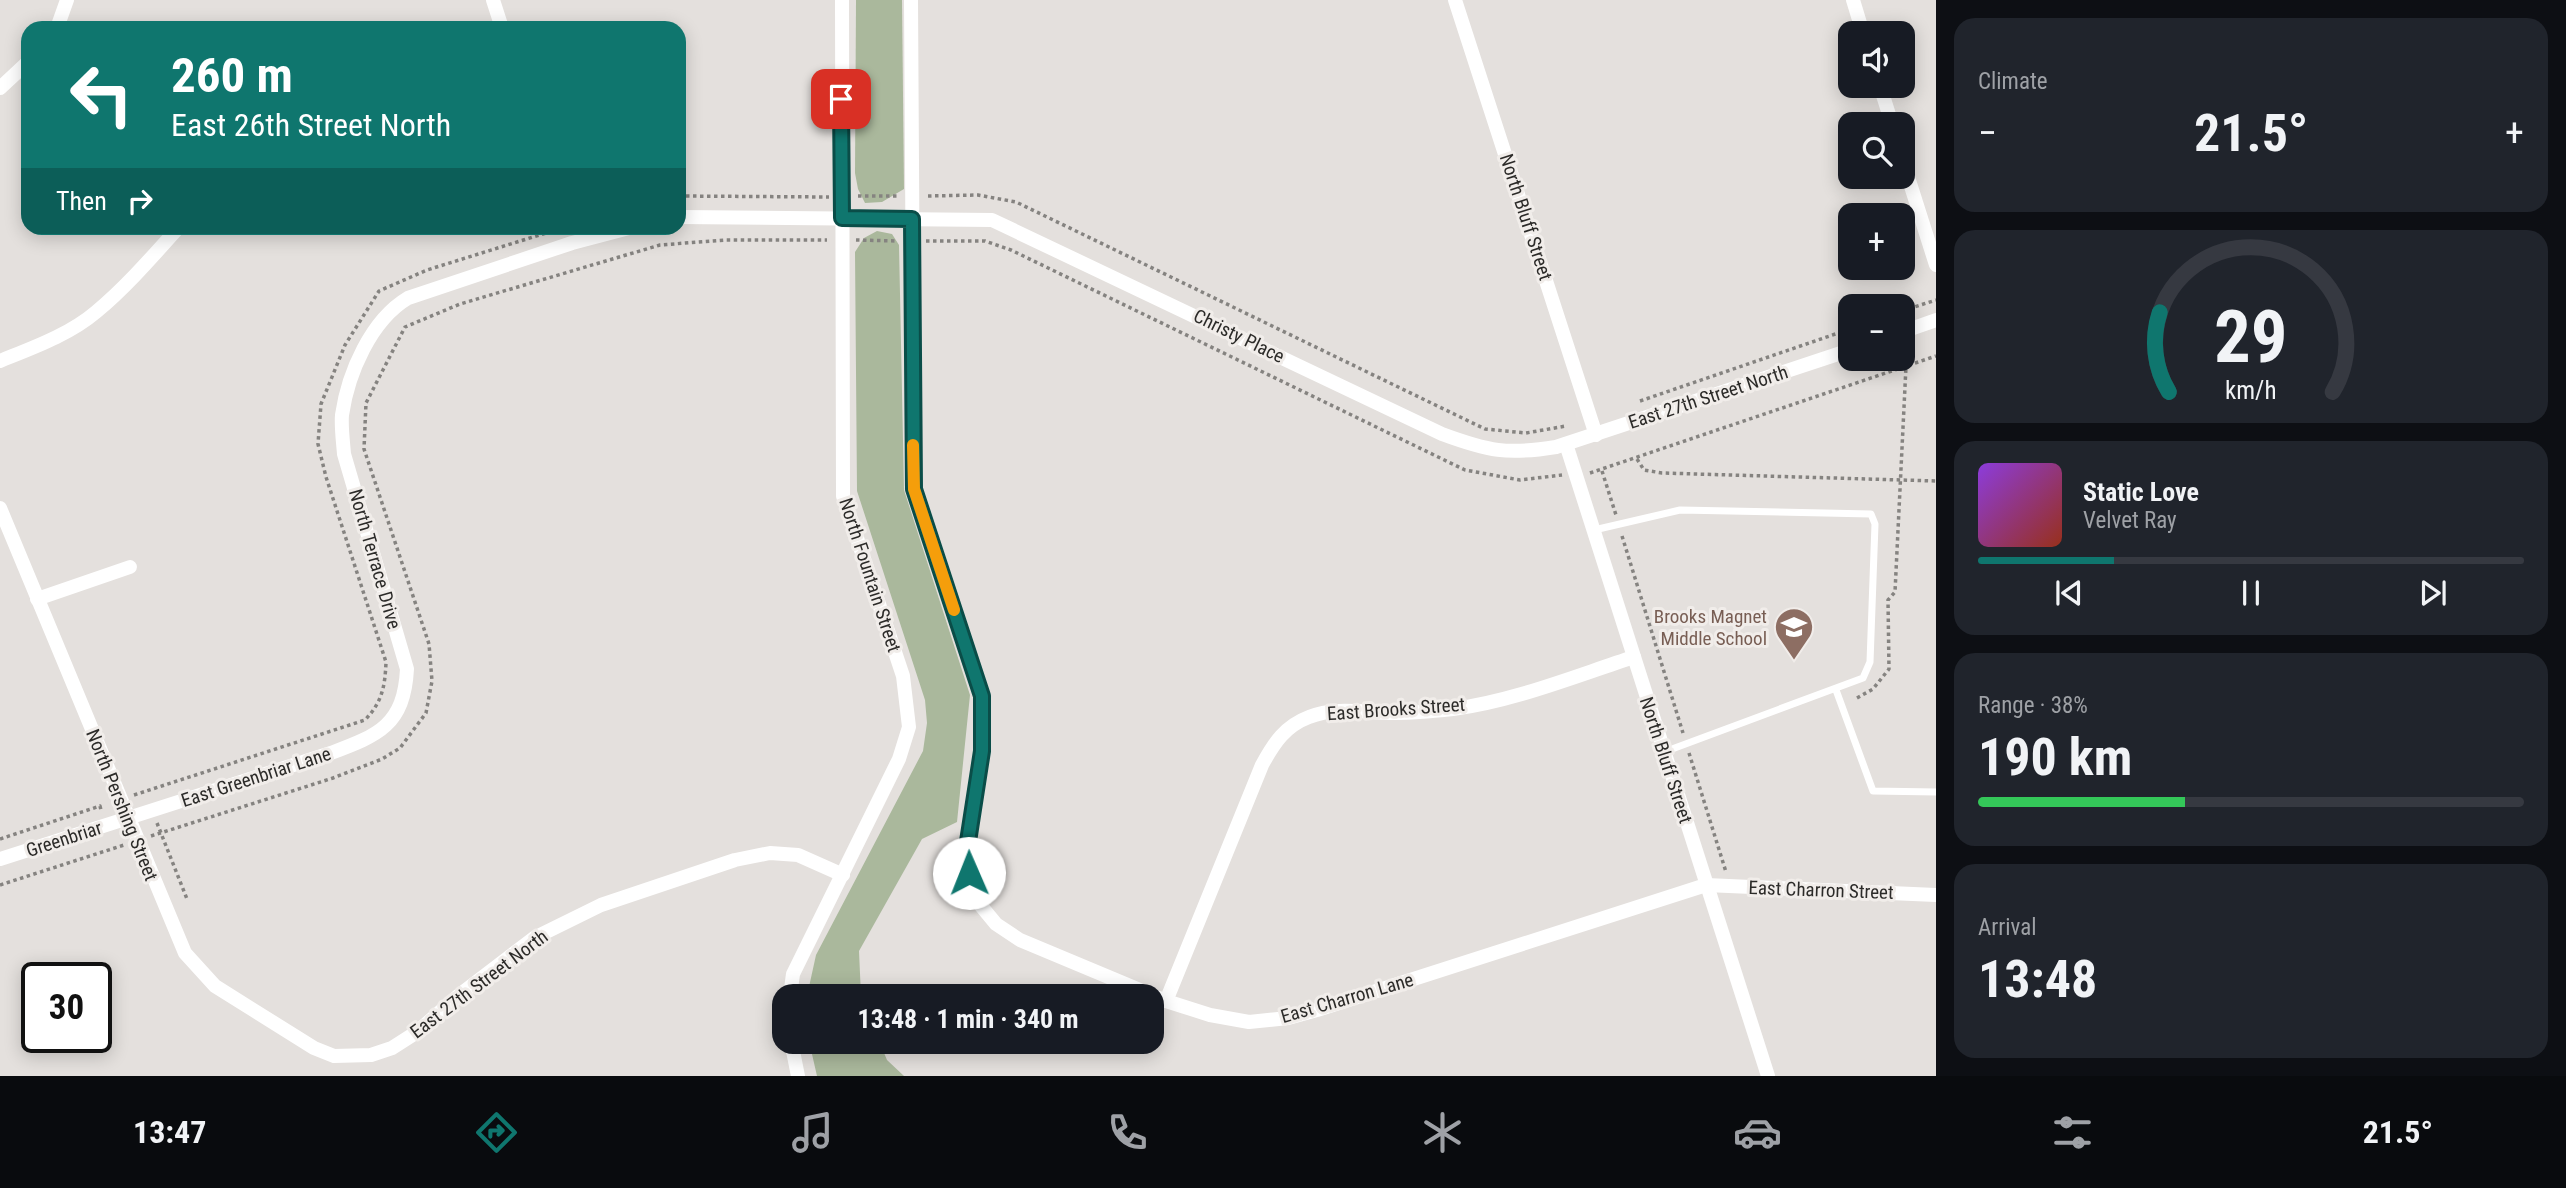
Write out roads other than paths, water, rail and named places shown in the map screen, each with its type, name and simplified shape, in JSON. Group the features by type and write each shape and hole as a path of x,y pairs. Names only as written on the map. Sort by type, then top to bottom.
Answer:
{"street":[{"path":"60,21 67,0"},
{"path":"493,0 500,21"},
{"name":"North Fountain Street","path":"792,984 793,974 899,759 909,727 902,676 843,496 842,0"},
{"path":"911,0 912,219"},
{"name":"North Bluff Street","path":"1455,0 1596,435"},
{"path":"1853,0 1859,21"},
{"path":"0,88 21,68"},
{"path":"1912,189 1936,265"},
{"name":"Christy Place","path":"686,217 992,220 1442,434 1486,451 1524,452 1566,444"},
{"name":"East Charron Lane","path":"912,219 914,489 982,696 982,751 967,848 972,886 977,901 996,924 1020,940 1166,1001 1210,1015 1249,1022 1288,1018 1706,885"},
{"path":"0,360 41,345 94,314 172,235"},
{"path":"568,235 572,243"},
{"name":"North Terrace Drive","path":"382,731 406,696 407,669 344,454 342,418 351,380 380,322 393,307 408,298 602,235"},
{"path":"1915,327 1936,320"},
{"name":"East 27th Street North","path":"1566,444 1838,354"},
{"name":"North Bluff Street","path":"1566,444 1768,1076"},
{"name":"North Pershing Street","path":"0,508 185,953 215,986 314,1048"},
{"path":"37,598 130,567"},
{"name":"East Brooks Street","path":"1166,1001 1262,765 1276,740 1293,724 1312,715 1336,711 1395,713 1455,708 1527,691 1634,657"},
{"name":"East Greenbriar Lane","path":"128,818 331,753 382,731"},
{"name":"Greenbriar","path":"0,859 128,818"},
{"name":"East 27th Street North","path":"314,1048 334,1056 371,1055 393,1048 417,1032 534,938 601,905 735,860 771,853 798,855 843,875"},
{"name":"East Charron Street","path":"1706,885 1936,895"},
{"path":"794,1054 798,1076"}],"lane":[{"path":"1593,530 1680,510 1871,514 1875,524 1876,559 1870,663 1863,678 1664,752"},
{"path":"1836,690 1873,791 1936,792"}],"place":[{"name":"Brooks Magnet Middle School","path":"1794,661"}]}
